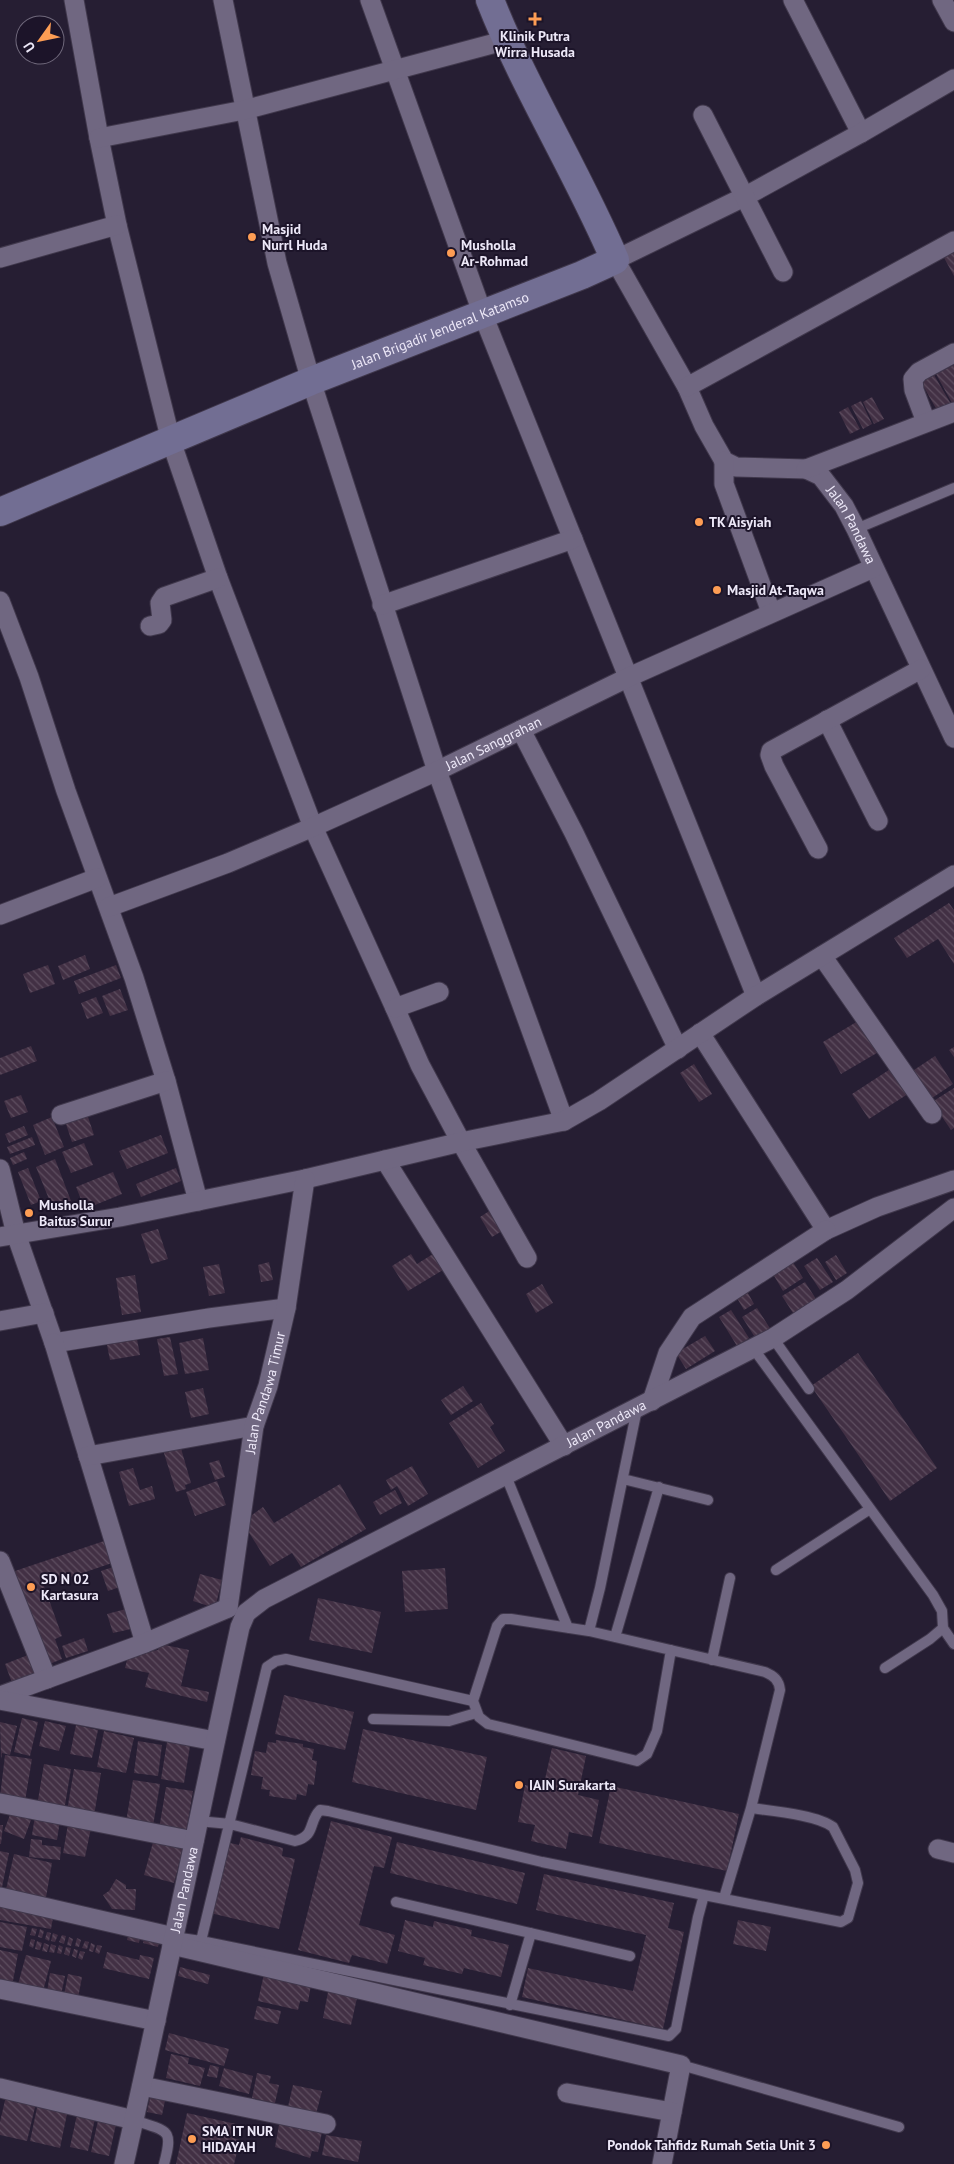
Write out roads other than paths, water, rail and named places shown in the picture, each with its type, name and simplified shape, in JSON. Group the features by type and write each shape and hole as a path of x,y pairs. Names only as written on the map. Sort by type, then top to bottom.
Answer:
{"main road":[{"path":"490,0 507,40 592,210 614,260"},
{"name":"Jalan Brigadir Jenderal Katamso","path":"0,512 311,381 582,275 614,260"}],"street":[{"path":"74,0 98,138 117,225 171,441 218,578 313,827 420,1064 461,1142 527,1258"},
{"path":"223,0 244,110 277,263 311,381 437,771 564,1121"},
{"path":"370,0 483,314 756,996"},
{"path":"793,0 861,133"},
{"path":"942,0 954,22"},
{"path":"98,138 244,110 507,40"},
{"path":"771,612 724,484 724,461 704,426 687,387 614,260 744,197 861,133 954,79"},
{"path":"703,115 782,272"},
{"path":"0,258 117,225"},
{"path":"687,387 954,241"},
{"path":"926,422 914,390 913,379 919,372 954,353"},
{"path":"724,461 736,468 806,469 954,412"},
{"name":"Jalan Pandawa","path":"806,469 821,476 844,506 954,738"},
{"path":"382,605 573,539"},
{"name":"Jalan Sanggrahan","path":"109,907 228,863 313,827 437,771 629,677 873,568"},
{"path":"150,626 162,620 160,603 164,597 218,578"},
{"path":"0,601 29,677 97,878 134,978 166,1081 198,1202"},
{"path":"818,849 774,766 770,754 774,748 921,669"},
{"path":"827,720 878,821"},
{"path":"521,730 574,833 678,1049"},
{"path":"8,1236 198,1202 461,1142 564,1121 581,1113 756,996 954,875"},
{"path":"0,915 97,878"},
{"path":"822,956 932,1114"},
{"path":"395,1008 439,992"},
{"path":"700,1033 826,1230"},
{"path":"61,1115 166,1081"},
{"path":"385,1160 564,1446"},
{"path":"0,1169 8,1236 44,1313 145,1643"},
{"name":"Jalan Pandawa Timur","path":"236,1611 254,1426 268,1386 286,1308 305,1179"},
{"path":"645,1405 668,1352 692,1317 826,1230 877,1207 954,1180"},
{"name":"Jalan Pandawa","path":"124,2164 215,1741 236,1611 264,1599 506,1476 773,1338 847,1290 954,1208"},
{"path":"54,1344 209,1318 286,1308"},
{"path":"0,1320 44,1313"},
{"path":"88,1456 254,1426"},
{"path":"0,1562 47,1679"},
{"path":"0,1698 47,1679 236,1611"},
{"path":"0,1698 215,1741"},
{"path":"0,1803 194,1841"},
{"path":"0,1897 681,2065 662,2164"},
{"path":"0,1989 156,2021"},
{"path":"142,2086 326,2124"},
{"path":"0,2088 134,2120"},
{"path":"567,2093 672,2112"}],"lane":[{"path":"856,529 954,488"},
{"path":"773,1338 808,1389"},
{"path":"753,1348 933,1595 942,1611 944,1628 954,1644"},
{"path":"589,1631 623,1479 645,1405"},
{"path":"506,1476 568,1628"},
{"path":"623,1479 708,1500"},
{"path":"615,1638 659,1488"},
{"path":"776,1570 870,1509"},
{"path":"712,1660 730,1578"},
{"path":"671,1650 657,1731 647,1754 637,1761 488,1724 476,1713 473,1701 497,1626 501,1621 511,1619 589,1631 615,1638 671,1650 765,1672 774,1676 780,1690 751,1808 724,1898"},
{"path":"885,1668 944,1628"},
{"path":"201,1941 267,1668 274,1662 286,1659 473,1701"},
{"path":"373,1719 449,1721 476,1713"},
{"path":"198,1820 230,1824 295,1841 303,1839 308,1835 320,1810 328,1810 542,1862 841,1922 848,1918 858,1883 855,1870 833,1827 827,1822 816,1819 751,1808"},
{"path":"173,1941 201,1941 510,2005 671,2035 676,2029 704,1895"},
{"path":"396,1902 630,1956"},
{"path":"510,2005 531,1933"},
{"path":"681,2065 899,2127"},
{"path":"134,2120 164,2131 168,2136 170,2142 164,2164"}],"place":[{"name":"Klinik Putra Wirra Husada","path":"535,19"},
{"name":"Masjid Nurrl Huda","path":"252,237"},
{"name":"Musholla Ar-Rohmad","path":"451,253"},
{"name":"TK Aisyiah","path":"699,522"},
{"name":"Masjid At-Taqwa","path":"717,590"},
{"name":"Musholla Baitus Surur","path":"29,1213"},
{"name":"SD N 02 Kartasura","path":"31,1587"},
{"name":"IAIN Surakarta","path":"519,1785"},
{"name":"SMA IT NUR HIDAYAH","path":"192,2139"},
{"name":"Pondok Tahfidz Rumah Setia Unit 3","path":"826,2145"}]}
